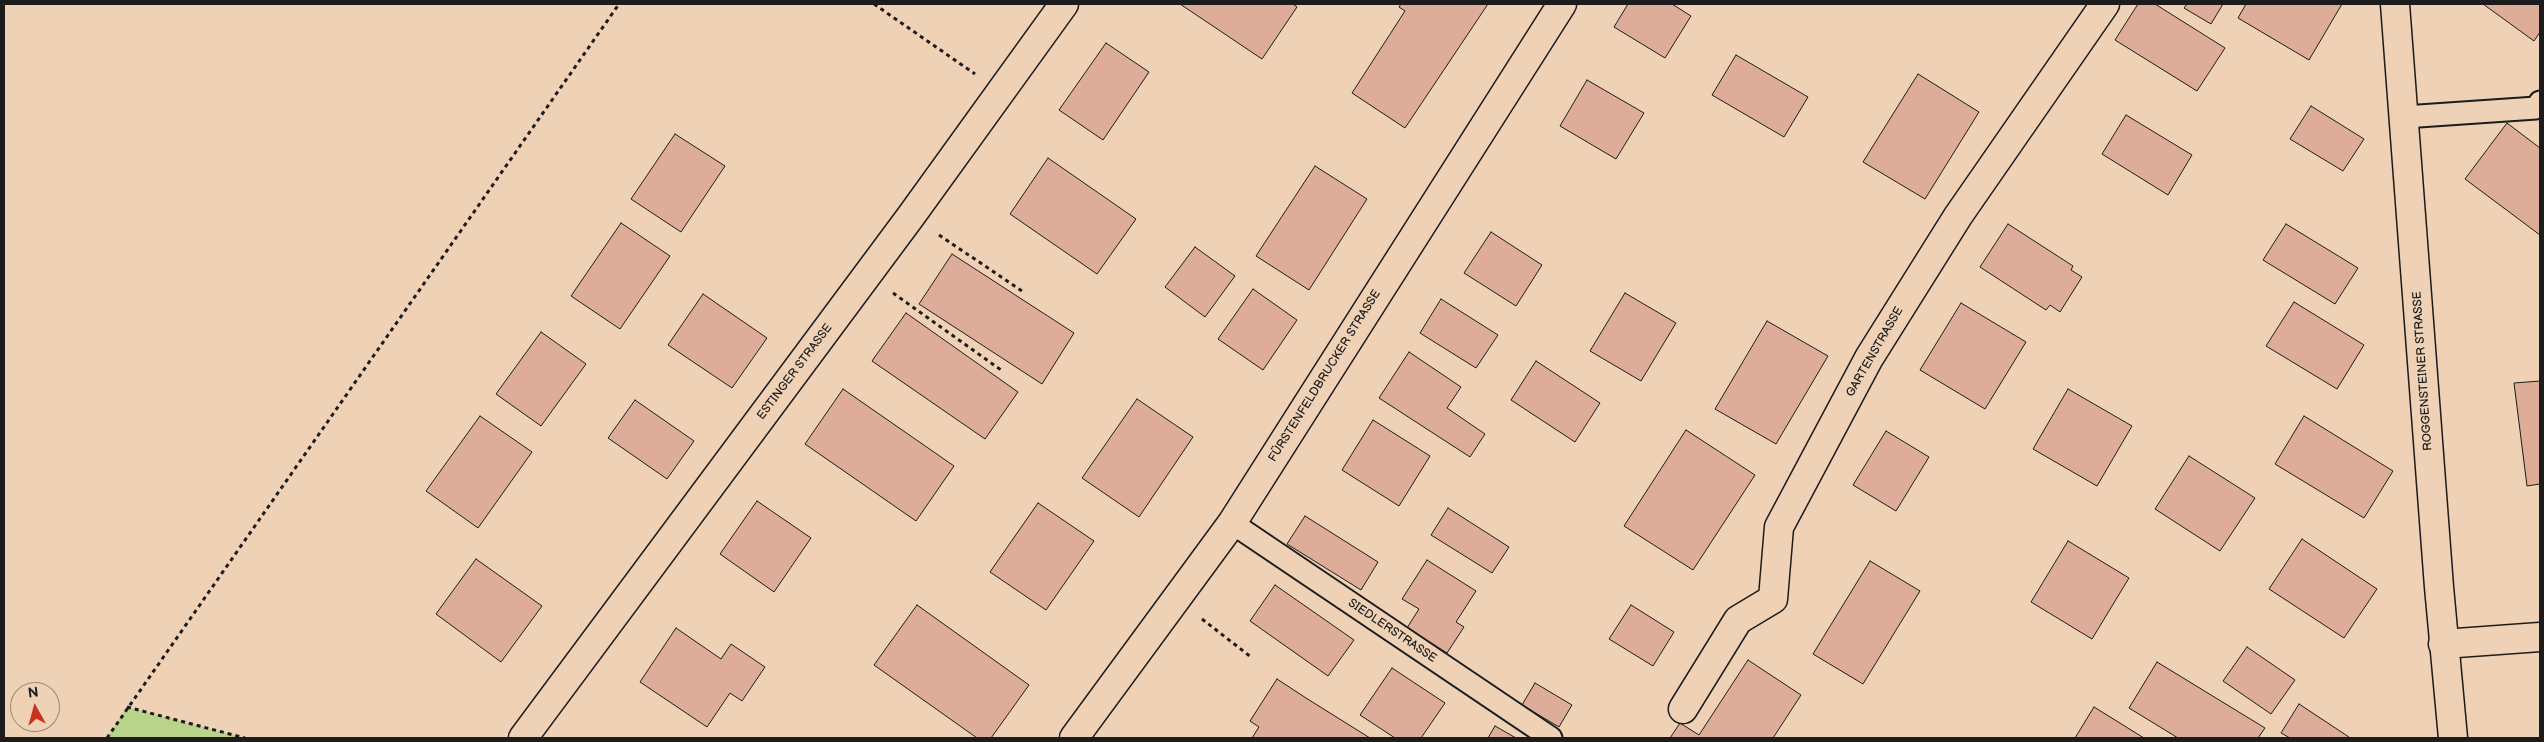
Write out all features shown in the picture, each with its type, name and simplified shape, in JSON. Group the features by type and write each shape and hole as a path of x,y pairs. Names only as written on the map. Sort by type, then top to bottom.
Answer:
{"street":[{"name":"ESTINGER STRASSE","path":"523,738 1002,93 1064,4"},
{"name":"FÜRSTENFELDBRUCKER STRASSE","path":"1074,738 1232,523 1562,4"},
{"name":"GARTENSTRASSE","path":"1682,709 1738,620 1773,599 1779,527 1869,358 1958,216 2105,4"},
{"name":"ROGGENSTEINER STRASSE","path":"2395,4 2443,644 2453,738"},
{"path":"2443,644 2540,637"}],"lane":[{"path":"2404,116 2536,108 2540,102"},
{"name":"SIEDLERSTRASSE","path":"1232,523 1551,738"}],"path":[{"path":"107,738 619,4"},
{"path":"874,4 1002,93"},
{"path":"911,216 1026,293"},
{"path":"868,274 1001,370"},
{"path":"1176,599 1251,657"},
{"path":"128,707 245,738"}],"green space":[{"path":"127,707 245,738 107,738"}],"building":[{"path":"1180,4 1293,4 1297,7 1262,59"},
{"path":"1401,4 1488,4 1405,128 1352,93 1405,11 1399,7"},
{"path":"1628,4 1672,4 1691,16 1665,58 1614,27"},
{"path":"2138,4 2155,4 2225,48 2197,91 2115,40"},
{"path":"2187,4 2223,4 2211,24 2184,8"},
{"path":"2246,4 2342,4 2309,60 2238,18"},
{"path":"2483,4 2540,4 2540,32 2534,41"},
{"path":"1106,43 1149,72 1103,140 1059,110"},
{"path":"1736,55 1808,97 1784,137 1712,95"},
{"path":"1918,74 1979,112 1925,199 1863,162"},
{"path":"1587,80 1644,113 1616,159 1560,126"},
{"path":"2311,106 2364,139 2343,171 2290,139"},
{"path":"2126,115 2192,155 2168,195 2102,154"},
{"path":"2507,123 2540,148 2540,235 2465,179"},
{"path":"675,134 725,166 681,232 631,199"},
{"path":"1048,158 1136,219 1097,274 1010,214"},
{"path":"1315,166 1367,199 1309,290 1256,256"},
{"path":"621,223 670,256 620,329 571,296"},
{"path":"2008,224 2073,266 2071,270 2082,277 2060,312 2050,305 2046,310 1980,267"},
{"path":"2286,224 2358,268 2335,304 2263,260"},
{"path":"1491,232 1542,265 1516,306 1464,273"},
{"path":"1195,247 1235,276 1205,317 1165,287"},
{"path":"952,254 1074,333 1042,384 919,304"},
{"path":"1253,289 1297,320 1263,370 1218,339"},
{"path":"1625,293 1676,323 1641,381 1590,351"},
{"path":"703,294 767,338 732,388 668,345"},
{"path":"1441,299 1498,335 1476,368 1420,333"},
{"path":"2294,302 2364,345 2337,389 2266,346"},
{"path":"1961,303 2026,342 1985,409 1920,370"},
{"path":"906,313 1018,392 985,439 872,361"},
{"path":"1767,321 1828,356 1776,444 1715,409"},
{"path":"541,332 586,364 541,426 496,394"},
{"path":"1409,352 1461,387 1447,408 1485,434 1470,457 1379,398"},
{"path":"1536,361 1600,403 1575,442 1511,400"},
{"path":"2540,381 2540,484 2527,486 2514,383"},
{"path":"843,389 954,466 916,521 805,444"},
{"path":"2068,389 2132,426 2097,486 2033,449"},
{"path":"1137,399 1193,437 1139,517 1082,478"},
{"path":"635,400 694,441 667,479 608,438"},
{"path":"480,416 532,452 478,528 426,491"},
{"path":"2304,416 2393,471 2364,518 2275,464"},
{"path":"1373,420 1430,456 1399,506 1342,470"},
{"path":"1686,430 1755,475 1693,570 1624,526"},
{"path":"1886,431 1929,457 1896,511 1853,485"},
{"path":"2189,456 2255,498 2220,551 2155,509"},
{"path":"757,501 811,538 774,592 720,554"},
{"path":"1038,503 1094,541 1046,610 990,572"},
{"path":"1448,508 1509,547 1492,573 1431,535"},
{"path":"1305,516 1378,562 1361,590 1287,544"},
{"path":"2302,539 2377,589 2344,638 2269,589"},
{"path":"2068,541 2129,578 2092,639 2031,602"},
{"path":"476,559 542,606 501,662 436,614"},
{"path":"1427,560 1476,591 1456,622 1464,627 1447,653 1407,628 1419,609 1402,599"},
{"path":"1870,561 1920,591 1863,684 1813,654"},
{"path":"1275,585 1354,640 1328,676 1250,621"},
{"path":"917,605 1029,685 991,738 977,738 874,665"},
{"path":"1631,605 1674,632 1653,666 1609,639"},
{"path":"676,628 721,659 731,644 765,667 742,701 730,693 707,727 640,682"},
{"path":"2247,647 2295,680 2271,714 2223,681"},
{"path":"1748,660 1801,695 1773,738 1670,738 1680,723 1699,735"},
{"path":"2157,662 2265,728 2258,738 2178,738 2129,708"},
{"path":"1392,668 1445,703 1421,738 1395,738 1360,715"},
{"path":"1277,679 1370,738 1252,738 1259,727 1250,721"},
{"path":"1535,683 1572,705 1559,727 1522,705"},
{"path":"2299,704 2349,737 2290,738 2281,733"},
{"path":"2094,707 2144,738 2075,738"},
{"path":"1495,726 1516,738 1488,738"}]}
